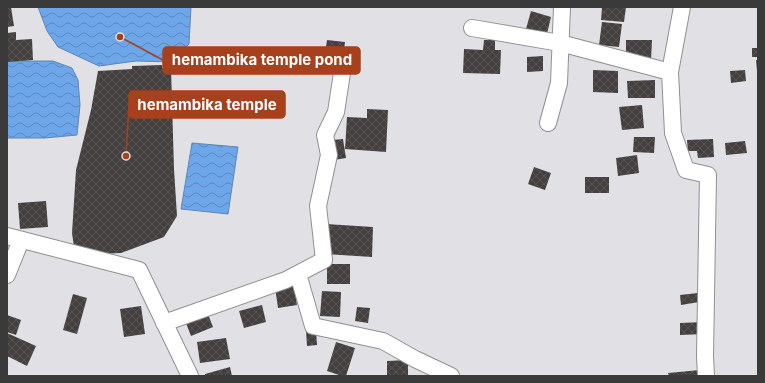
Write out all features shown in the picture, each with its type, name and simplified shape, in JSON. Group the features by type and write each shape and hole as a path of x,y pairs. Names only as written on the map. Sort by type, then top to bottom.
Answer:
{"street":[{"path":"548,123 559,83 562,7"},
{"path":"682,7 670,72 673,133 686,170 708,175 706,376"},
{"path":"472,28 560,43 670,72"},
{"path":"164,323 286,280 324,260 318,206 329,155 325,136 336,112 344,60"},
{"path":"7,275 14,238 139,270 190,376"},
{"path":"298,274 314,326 383,341 415,359 451,376"}],"water":[{"path":"38,7 191,7 189,44 173,62 136,61 99,66 58,47 47,31"},
{"path":"7,61 53,61 72,68 78,80 80,105 77,135 45,138 7,138"},
{"path":"192,143 238,147 228,214 181,209"}],"building":[{"path":"7,7 11,7 14,26 7,27"},
{"path":"602,7 626,7 624,22 601,20"},
{"path":"531,11 551,17 547,34 526,29"},
{"path":"602,22 622,24 619,47 599,45"},
{"path":"16,32 16,40 32,39 33,60 7,62 7,33"},
{"path":"327,40 345,42 341,71 323,69"},
{"path":"484,40 495,40 495,50 501,50 500,74 463,73 464,49 483,50"},
{"path":"626,40 652,40 651,60 626,59"},
{"path":"752,48 758,48 758,57 752,57"},
{"path":"543,56 543,71 527,72 527,57"},
{"path":"756,60 758,60 758,71 757,71"},
{"path":"162,65 162,68 171,68 177,216 164,237 121,253 75,254 72,233 76,170 91,110 98,71 132,69 132,66"},
{"path":"593,70 618,71 618,93 593,92"},
{"path":"745,70 746,81 731,83 730,71"},
{"path":"655,80 655,98 628,98 627,81"},
{"path":"642,105 644,128 622,130 619,107"},
{"path":"367,109 388,110 386,152 345,149 347,117 367,118"},
{"path":"634,137 655,137 654,153 633,152"},
{"path":"343,139 346,158 334,160 332,140"},
{"path":"713,139 714,157 698,158 697,151 688,151 687,140"},
{"path":"745,141 747,153 726,155 725,143"},
{"path":"637,155 639,173 618,176 616,158"},
{"path":"534,167 551,173 545,190 528,184"},
{"path":"585,177 609,177 609,193 585,193"},
{"path":"46,201 48,227 20,229 18,203"},
{"path":"326,224 373,227 372,257 325,254"},
{"path":"327,264 350,264 350,284 327,284"},
{"path":"294,285 297,305 278,308 275,287"},
{"path":"322,291 341,292 340,317 320,316"},
{"path":"698,293 699,302 681,305 680,295"},
{"path":"73,294 87,298 77,334 63,330"},
{"path":"262,305 266,322 244,328 239,311"},
{"path":"141,306 145,334 124,337 120,309"},
{"path":"357,307 370,308 368,323 355,321"},
{"path":"206,309 213,327 191,336 184,318"},
{"path":"7,315 21,320 16,335 7,332"},
{"path":"704,322 705,334 680,335 680,323"},
{"path":"316,330 317,345 307,346 306,331"},
{"path":"7,333 36,346 27,366 7,356"},
{"path":"226,338 230,359 200,363 197,342"},
{"path":"336,342 355,348 346,376 327,371"},
{"path":"408,360 408,376 387,376 387,361"},
{"path":"230,367 232,376 205,376 205,374"},
{"path":"700,370 700,376 669,376 668,373"}],"place":[{"name":"hemambika temple pond","path":"120,37"},
{"name":"hemambika temple","path":"126,156"}]}
